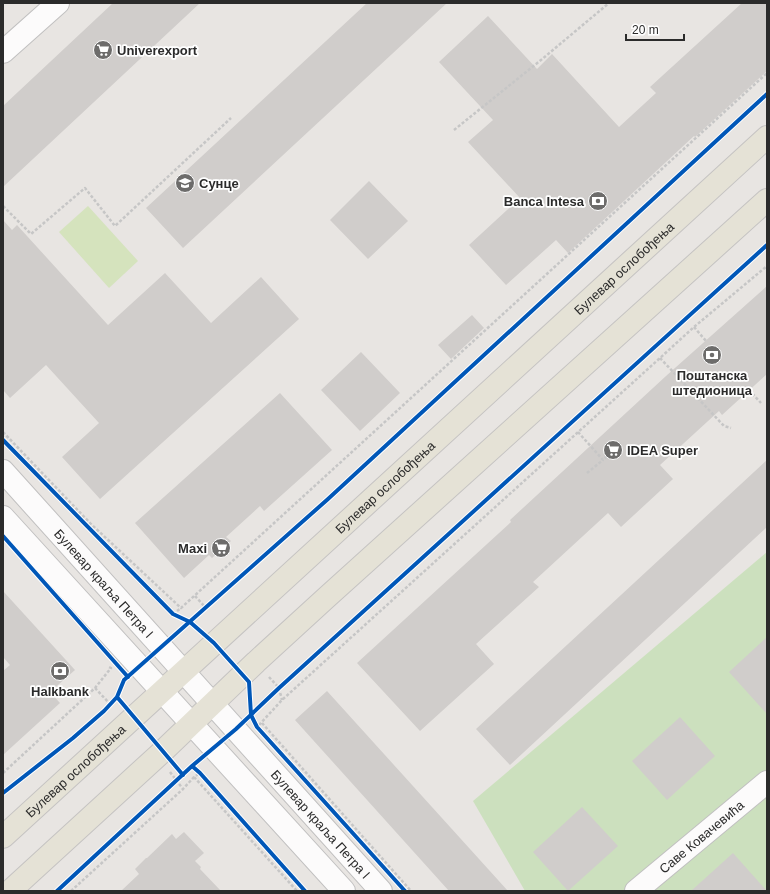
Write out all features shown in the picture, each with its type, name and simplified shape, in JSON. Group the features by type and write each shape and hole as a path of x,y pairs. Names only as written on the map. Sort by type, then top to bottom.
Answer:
{"main road":[{"name":"Булевар ослобођења","path":"3,837 767,137"},
{"path":"10,891 192,724 256,662 332,592 767,200"}],"street":[{"path":"3,52 58,3"},
{"name":"Булевар краља Петра I","path":"3,471 381,891"},
{"path":"3,517 344,891"},
{"name":"Саве Ковачевића","path":"636,891 767,782"}],"path":[{"path":"454,130 541,60 608,3"},
{"path":"173,614 195,596 767,73"},
{"path":"3,206 31,234 85,188 115,226 231,118"},
{"path":"411,891 262,723 282,700 694,327 767,266"},
{"path":"694,327 706,341"},
{"path":"660,358 724,426 731,428"},
{"path":"750,390 761,403"},
{"path":"3,432 91,524 181,608"},
{"path":"578,432 603,460"},
{"path":"587,473 610,453"},
{"path":"57,496 93,533"},
{"path":"195,596 206,608"},
{"path":"201,612 210,604"},
{"path":"168,608 173,614 179,616"},
{"path":"266,674 279,688 282,700"},
{"path":"273,693 285,683"},
{"path":"3,773 95,688 110,704"},
{"path":"236,729 251,715 262,733"},
{"path":"167,768 178,780 183,789"},
{"path":"196,770 206,779"},
{"path":"71,891 200,773"},
{"path":"172,786 183,776"},
{"path":"194,777 297,891"},
{"path":"336,815 405,891"}],"green space":[{"path":"88,206 138,261 109,288 59,232"},
{"path":"767,552 767,891 525,891 473,801"}],"building":[{"path":"113,3 200,3 3,187 3,106"},
{"path":"367,3 447,3 183,248 146,208"},
{"path":"742,3 767,3 767,71 695,137 694,136 568,253 556,240 506,285 469,245 520,198 468,142 493,120 439,62 488,16 537,69 552,54 619,127 656,93 650,87"},
{"path":"369,181 408,221 368,259 330,220"},
{"path":"3,220 12,230 17,225 108,325 165,273 211,323 261,277 299,319 100,499 62,457 99,423 46,365 10,398 3,390"},
{"path":"767,286 767,374 722,415 719,411 660,465 673,479 621,527 608,513 533,582 539,587 476,644 494,664 420,731 357,663 511,522 510,520 666,376"},
{"path":"472,315 484,328 451,359 438,345"},
{"path":"361,352 400,393 360,431 321,390"},
{"path":"280,393 332,450 264,511 260,506 226,537 231,541 212,558 209,555 184,578 135,523"},
{"path":"767,460 767,527 510,765 476,729"},
{"path":"3,591 75,670 50,692 60,703 3,755 3,671 10,665 3,657"},
{"path":"767,637 767,714 729,672"},
{"path":"327,691 508,891 449,891 295,720"},
{"path":"680,717 715,756 667,800 632,761"},
{"path":"582,807 618,846 568,891 533,852"},
{"path":"184,832 204,853 195,861 201,867 200,869 221,891 121,891 139,874 135,869 146,858 172,834 176,839"},
{"path":"733,853 767,891 691,891"}],"cycle path":[{"path":"3,793 73,738 104,711 117,697 124,680 328,499 767,94"},
{"path":"57,891 192,766 236,729 279,688 767,245"},
{"path":"3,440 173,614 190,622 214,643 249,682 251,715 257,727 405,891"},
{"path":"3,536 128,677"},
{"path":"117,697 183,775"},
{"path":"192,766 200,773 305,891"}],"place":[{"name":"Univerexport","path":"103,50"},
{"name":"Сунце","path":"185,183"},
{"name":"Banca Intesa","path":"598,201"},
{"name":"Поштанска штедионица","path":"712,355"},
{"name":"IDEA Super","path":"613,450"},
{"name":"Maxi","path":"221,548"},
{"name":"Halkbank","path":"60,671"}]}
